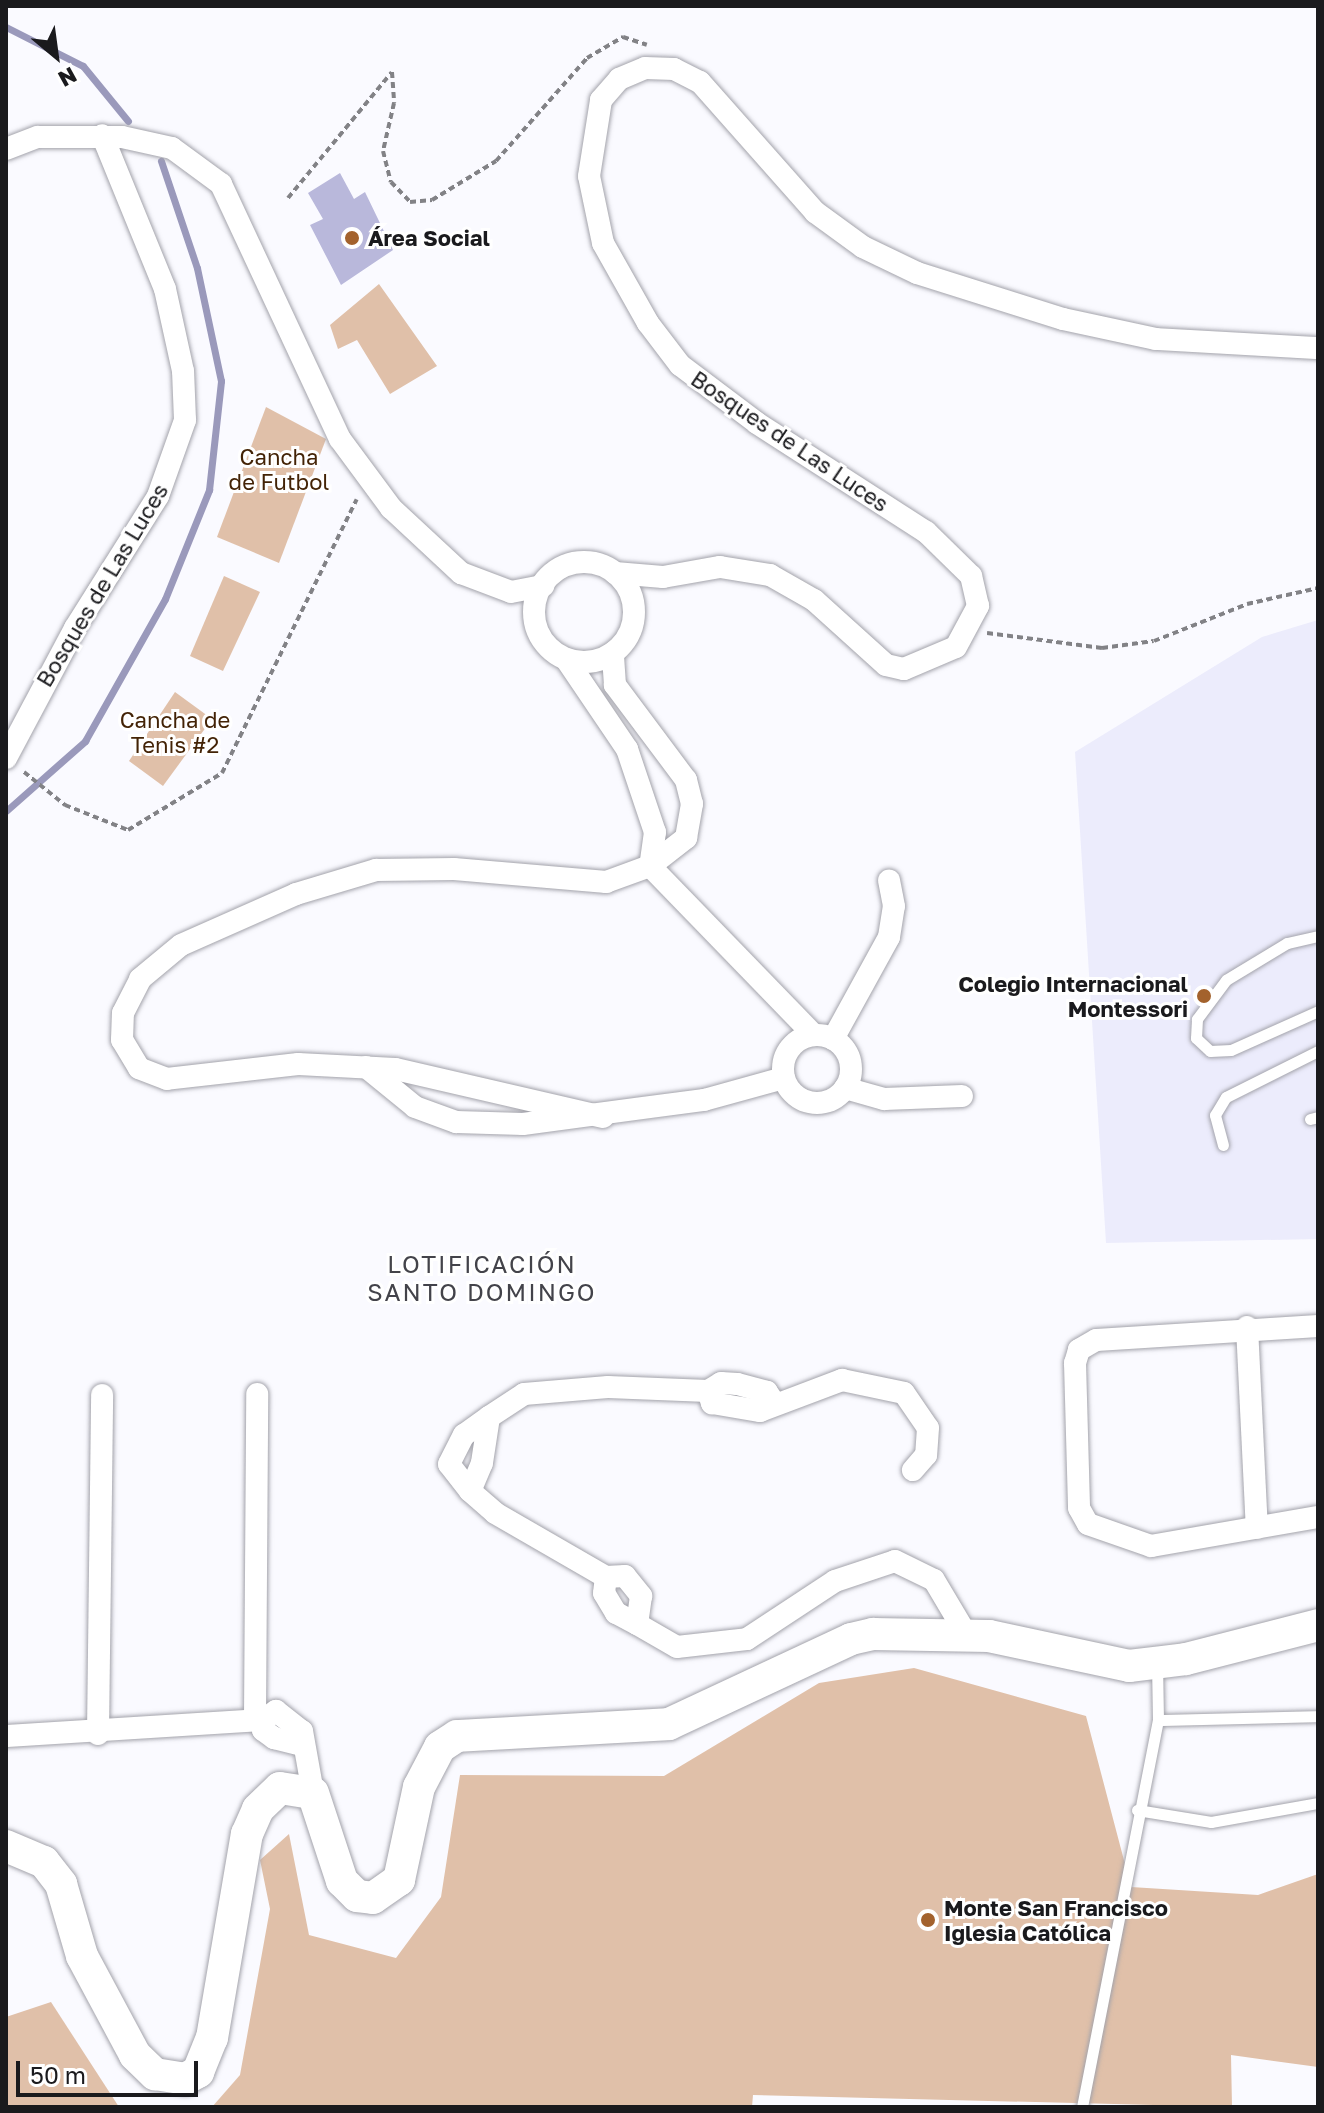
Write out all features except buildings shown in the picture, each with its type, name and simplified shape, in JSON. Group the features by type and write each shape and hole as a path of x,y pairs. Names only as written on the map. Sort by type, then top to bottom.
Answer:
{"main road":[{"path":"6,1846 44,1862 61,1884 82,1956 135,2055 155,2074 185,2079 198,2072 212,2038 247,1834 258,1809 280,1788 313,1793 342,1881 357,1896 373,1898 399,1880 419,1787 440,1747 457,1736 669,1724 851,1639 966,1634 1100,1664 1157,1664 1318,1625"}],"street":[{"path":"659,67 700,82 827,221 917,273 1063,319 1156,339 1318,348"},
{"name":"Bosques de Las Luces","path":"659,67 619,79 595,112 590,189 612,262 680,365 926,532 971,576 978,606 971,629"},
{"path":"6,149 38,137 102,135 172,148 221,184 340,439 371,481 461,573 501,591 535,624 552,651 566,659 627,749 655,832 650,866"},
{"name":"Bosques de Las Luces","path":"12,763 59,654 158,496 185,420 183,371 165,289 102,135"},
{"path":"501,591 543,586 574,564 646,578 720,567 770,575 814,600 886,665 904,669 956,647 971,629"},
{"path":"615,573 631,595 633,618"},
{"path":"566,659 598,661 613,653 633,618 679,573"},
{"path":"535,624 543,586"},
{"path":"603,1117 366,1067 298,1064 167,1079 139,1068 122,1040 123,1013 140,979 181,945 296,894 376,870 454,869 606,882 650,866 686,838 692,804 674,761 615,685 613,653"},
{"path":"650,866 823,1037 851,1066 845,1088 817,1104 796,1096 784,1078 789,1050 823,1037 889,937 894,906 889,880"},
{"path":"366,1067 415,1107 456,1122 603,1117 784,1078"},
{"path":"845,1088 884,1099 962,1096"},
{"path":"1318,1326 1247,1327 1096,1340 1079,1350 1077,1488 1088,1524 1151,1546 1318,1517"},
{"path":"1247,1327 1257,1528"},
{"path":"637,1624 639,1590 625,1576 606,1577 495,1513 470,1491 449,1464 464,1435 524,1394 608,1387 708,1391 721,1383 767,1392 773,1401 842,1380 904,1393 928,1428 926,1455 913,1470"},
{"path":"257,1394 259,1718 263,1730 274,1738 303,1745 313,1793"},
{"path":"98,1734 102,1395"},
{"path":"470,1491 482,1463 489,1417"},
{"path":"606,1577 607,1602 677,1647 747,1639 835,1581 895,1561 934,1580 966,1634"},
{"path":"6,1736 98,1734 259,1718"}],"lane":[{"path":"1318,936 1287,943 1226,980 1197,1019 1196,1038 1210,1051 1231,1050 1318,1011"},
{"path":"1223,1145 1215,1115 1226,1097 1318,1051"},
{"path":"1082,2107 1137,1810 1158,1720 1157,1664"},
{"path":"1158,1720 1318,1716"},
{"path":"1137,1810 1211,1822 1318,1803"}],"path":[{"path":"288,198 392,72 394,103 383,151 391,182 410,202 432,200 496,161 554,89 587,58 623,37 646,43 659,67"},
{"path":"12,763 65,805 128,830 222,773 318,569 371,481"},
{"path":"971,629 1102,648 1154,641 1247,604 1318,588"}],"shaded area":[{"name":"Colegio Internacional Montessori","path":"1318,620 1318,1239 1106,1243 1075,752 1262,637"}],"green space":[{"path":"379,284 437,366 390,394 357,340 338,349 330,325"},
{"name":"Cancha de Futbol","path":"266,407 326,439 279,563 217,537"},
{"path":"224,576 260,592 223,671 190,656"},
{"name":"Cancha de Tenis #2","path":"175,692 212,719 163,786 129,761"},
{"path":"914,1668 1086,1716 1131,1887 1258,1895 1318,1874 1318,2067 1231,2055 1232,2107 753,2095 752,2107 212,2107 240,2075 270,1909 260,1860 289,1834 309,1935 396,1958 441,1897 460,1775 664,1776 819,1683"},
{"path":"51,2002 119,2107 6,2107 6,2017"}],"waterway":[{"path":"6,27 83,66 128,121"},
{"path":"6,811 85,741 165,599 209,490 221,381 197,268 161,161"}],"place":[{"name":"Área Social","path":"352,238"},
{"name":"Colegio Internacional Montessori","path":"1204,996"},
{"name":"Monte San Francisco Iglesia Católica","path":"928,1920"}],"district":[{"name":"LOTIFICACIÓN SANTO DOMINGO","path":"482,1278"}]}
